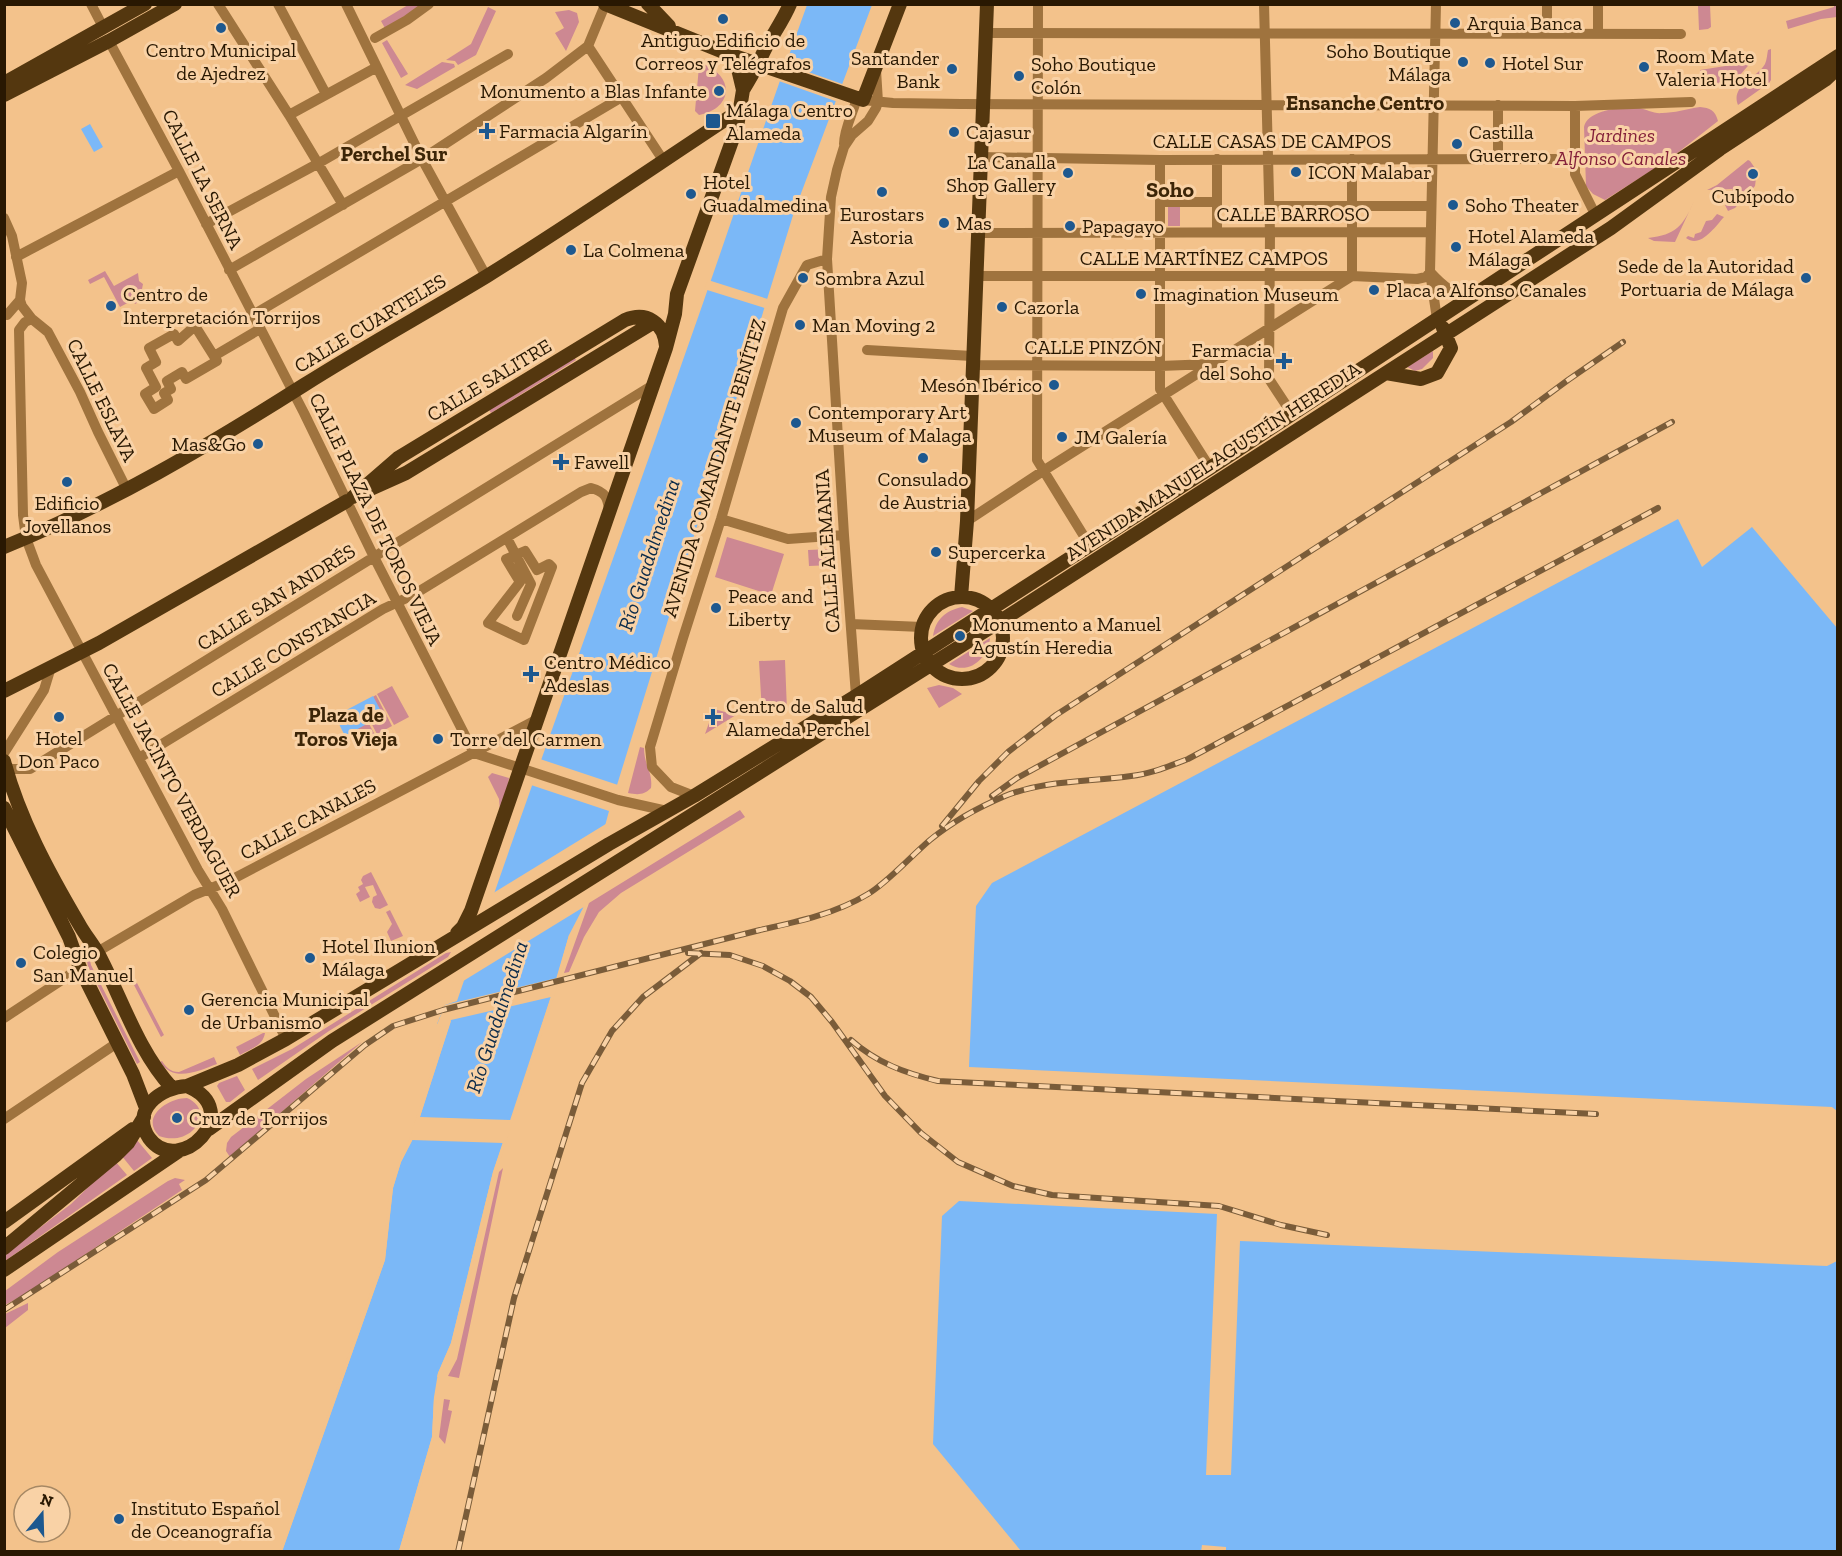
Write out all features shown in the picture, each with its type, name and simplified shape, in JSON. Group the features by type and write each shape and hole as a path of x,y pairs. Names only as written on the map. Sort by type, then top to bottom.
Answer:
{"main road":[{"path":"4,83 145,4"},
{"path":"4,95 175,4"},
{"path":"605,4 726,53 854,97 876,69 900,4"},
{"path":"648,4 680,35"},
{"path":"743,90 783,21 790,4"},
{"path":"961,597 967,521 976,233 987,4"},
{"path":"726,53 754,51 772,39"},
{"path":"450,941 463,927 471,911 524,768 538,719 666,348 675,314 677,294 737,127 743,90 738,69 726,53"},
{"name":"AVENIDA MANUEL AGUSTÍN HEREDIA","path":"209,1129 332,1041 600,873 927,659 991,610 1838,56"},
{"name":"AVENIDA MANUEL AGUSTÍN HEREDIA","path":"187,1086 238,1065 286,1039 609,844 694,796 856,696 999,622 1611,228 1720,149 1831,77 1838,68"},
{"name":"CALLE CUARTELES","path":"4,547 77,516 127,490 293,393 486,276 734,114 741,107"},
{"name":"CALLE SALITRE","path":"4,691 82,652 350,499 398,458 620,323 634,317 654,322 663,331 666,348"},
{"path":"1386,373 1420,379 1437,373 1451,348 1437,318"},
{"path":"961,597 972,599 983,603 999,622 1003,634 1002,646 998,658 983,674 964,679 951,678 940,673 927,659 921,638 922,627 932,610 940,603 961,597"},
{"path":"5,760 12,791 58,887 97,952 151,1062 172,1088"},
{"path":"4,808 69,937 80,968 133,1074 145,1128 150,1138 167,1149 178,1151"},
{"path":"471,911 477,925 522,923"},
{"path":"4,1248 116,1155 128,1143 154,1098 172,1088 187,1086 195,1090 208,1104 211,1120 209,1129 193,1145 178,1151 4,1270"},
{"path":"4,1222 143,1116"}],"street":[{"path":"90,4 103,27"},
{"path":"218,4 319,163 342,205"},
{"path":"278,4 326,94"},
{"path":"346,4 422,159 486,276"},
{"path":"375,38 407,20 429,4"},
{"path":"230,270 422,159 546,78 588,46 605,4"},
{"path":"1038,4 1037,460 1090,546"},
{"path":"1264,4 1269,206 1269,379 1292,414"},
{"path":"1436,4 1430,272 1437,318"},
{"path":"1547,4 1547,34"},
{"path":"1598,4 1598,34"},
{"path":"985,33 1681,34"},
{"name":"CALLE LA SERNA","path":"109,41 230,270"},
{"path":"588,46 663,160"},
{"path":"206,224 319,163 508,54"},
{"path":"289,115 377,67"},
{"path":"844,147 852,135 874,113 878,102 876,69"},
{"path":"252,315 622,97"},
{"path":"827,259 831,197 844,147 844,135 851,119 854,97 878,102 1267,105 1571,106 1691,102"},
{"path":"1498,105 1498,159"},
{"path":"1571,106 1575,174 1595,214"},
{"path":"851,119 863,125"},
{"name":"CALLE CASAS DE CAMPOS","path":"980,157 1161,160 1575,159"},
{"path":"1217,159 1217,232"},
{"path":"967,521 1352,276 1352,159"},
{"path":"1161,160 1161,389 1210,468"},
{"path":"16,257 179,171"},
{"path":"1161,202 1217,202"},
{"path":"1269,206 1431,206"},
{"path":"4,218 12,236 22,283 20,300 6,315 19,330 25,322 32,319"},
{"name":"CALLE BARROSO","path":"976,233 1430,232"},
{"name":"CALLE ALEMANIA","path":"827,259 856,696"},
{"name":"AVENIDA COMANDANTE BENÍTEZ","path":"694,796 670,787 652,767 650,747 682,638 721,519 783,308 807,265 827,259"},
{"name":"CALLE PLAZA DE TOROS VIEJA","path":"230,270 350,499 374,557 474,753"},
{"path":"1430,272 1445,288 1459,295 1471,297"},
{"name":"CALLE MARTÍNEZ CAMPOS","path":"975,276 1352,276 1417,279 1426,277 1430,272"},
{"name":"CALLE ESLAVA","path":"20,300 32,319 48,332 127,490"},
{"path":"195,326 214,356 217,361 186,380 182,372 167,381 171,389 164,393 168,400 154,409 145,394 156,387 146,368 156,362 149,348 174,334 178,341 195,326"},
{"path":"214,356 260,329"},
{"name":"CALLE JACINTO VERDAGUER","path":"19,330 23,515 26,538 36,565 195,866 222,909 286,1039"},
{"name":"CALLE PINZÓN","path":"867,350 1037,365 1214,364"},
{"name":"CALLE SAN ANDRÉS","path":"5,760 12,770 30,769 653,385"},
{"name":"CALLE CONSTANCIA","path":"139,758 383,609 413,595 591,488 602,491 608,498 609,512"},
{"path":"721,519 788,539 844,535"},
{"path":"507,538 514,556 531,584 517,616"},
{"path":"525,551 537,570 549,564 552,567 525,640 488,623 520,582 506,559 514,556 525,551"},
{"path":"851,624 922,627"},
{"path":"5,760 44,690 51,668"},
{"name":"CALLE CANALES","path":"97,952 194,895 229,881 538,719"},
{"path":"474,753 618,800 667,811"},
{"path":"4,1018 80,968"},
{"path":"4,1119 117,1043"}],"green space":[{"path":"408,5 425,5 386,30 381,21"},
{"path":"1698,5 1710,5 1711,27 1708,29 1699,30"},
{"path":"1837,5 1837,17 1821,19 1788,29 1786,21 1834,7"},
{"path":"488,7 496,11 476,55 458,65 455,61 446,60 471,44"},
{"path":"569,10 577,13 579,22 566,51 555,33 564,28 555,12"},
{"path":"387,40 408,74 401,78 382,43"},
{"path":"1771,49 1771,80 1738,105 1737,98 1741,87 1761,69 1766,62 1768,50"},
{"path":"1754,59 1733,83 1714,85 1704,80 1700,70 1738,64"},
{"path":"442,62 454,64 455,67 417,89 405,85"},
{"path":"703,64 721,77 726,92 718,106 710,112 699,115 695,111 699,66"},
{"name":"Jardines Alfonso Canales","path":"1700,107 1712,110 1718,121 1671,158 1605,200 1593,194 1586,186 1584,127 1592,117 1607,110 1624,108 1639,108 1659,113"},
{"path":"1748,160 1757,171 1755,186 1735,208 1728,211 1725,205 1734,194 1732,189 1707,190 1717,185"},
{"path":"1168,205 1180,205 1180,226 1168,226"},
{"path":"1690,210 1675,242 1654,241 1648,238 1672,232 1682,223"},
{"path":"1717,214 1724,217 1702,239 1691,241 1686,238 1688,236 1694,238 1695,234 1701,232 1706,221 1712,220"},
{"path":"105,271 114,286 138,273 144,294 149,296 135,304 133,300 120,307 104,277 90,284 88,280"},
{"path":"1433,351 1433,358 1422,369 1415,371 1407,367"},
{"path":"573,355 576,360 491,413 488,408"},
{"path":"727,537 784,554 771,595 715,577"},
{"path":"831,549 832,565 809,566 808,550"},
{"path":"962,607 973,611 933,636 936,625 942,617"},
{"path":"990,638 986,652 976,663 964,668 949,664"},
{"path":"785,660 787,711 762,713 759,661"},
{"path":"939,685 953,688 962,694 939,708 927,688"},
{"path":"392,686 409,717 394,725 377,694"},
{"path":"376,695 392,726 377,734 361,704"},
{"path":"359,705 375,735 360,743 344,713"},
{"path":"714,709 736,715 705,734"},
{"path":"640,747 644,748 651,777 651,788 641,794 628,793"},
{"path":"492,773 509,778 500,812 499,799 488,777"},
{"path":"740,810 745,817 621,893 599,912 584,937 569,972 564,973 589,903"},
{"path":"371,872 388,905 380,909 375,908 372,902 373,897 377,895 373,885 365,887 370,897 360,902 356,894 360,891 358,887 363,884 361,880 363,876"},
{"path":"390,910 403,936 391,941 387,932 392,924 386,912"},
{"path":"88,951 91,965 140,1062 137,1064 88,966 85,952"},
{"path":"451,952 448,957 329,1031 258,1080 252,1069 292,1049"},
{"path":"137,983 164,1035 161,1037 134,985"},
{"path":"265,1033 264,1037 259,1044 240,1055 236,1047"},
{"path":"362,1042 230,1157 226,1151 231,1137 306,1079"},
{"path":"214,1057 217,1064 187,1074 172,1072 160,1062 162,1061 171,1070 179,1072"},
{"path":"237,1076 245,1090 230,1102 226,1102 217,1086"},
{"path":"187,1098 196,1104 200,1111 200,1119 196,1126 190,1133 181,1137 159,1136 154,1129 154,1116 172,1101"},
{"path":"137,1140 152,1158 134,1171 121,1155"},
{"path":"115,1161 127,1175 5,1261 4,1255 71,1204"},
{"path":"503,1168 459,1378 448,1376 457,1359 499,1172"},
{"path":"175,1178 185,1180 179,1184 182,1190 24,1295 5,1305 5,1291 58,1252"},
{"path":"28,1303 28,1310 5,1328 5,1314"},
{"path":"444,1399 450,1400 448,1410 452,1411 445,1444 439,1437"}],"water":[{"name":"Río Guadalmedina","path":"807,5 872,5 794,212 609,811 583,908 569,935 493,1172 451,1343 438,1373 432,1437 399,1551 282,1552 385,1260 393,1188 401,1162 412,1141 451,1021 437,1024 445,1005 457,1001"},
{"path":"90,124 103,147 94,152 81,129"},
{"path":"1678,519 1702,567 1752,527 1837,628 1837,1111 1832,1107 969,1067 976,906 992,883"},
{"path":"373,696 383,715 345,736 335,716"},
{"path":"959,1201 1217,1214 1206,1475 1231,1475 1240,1241 1827,1266 1837,1261 1837,1551 1226,1552 1226,1547 1202,1545 1201,1552 1021,1551 933,1444 942,1216"}],"pier":[{"path":"783,63 845,85 838,102 776,80"},
{"path":"708,280 771,300 768,309 704,289"},
{"path":"537,758 621,786 612,812 528,784"},
{"path":"609,822 587,905 460,983 490,895"},
{"path":"569,935 572,937 496,1173 453,1344 440,1377 437,1377 451,1343 493,1172 503,1143 412,1140 401,1162 393,1188 385,1260 282,1551 279,1552 382,1259 390,1187 409,1140 446,1025 436,1027 445,1005 557,978","holes":["551,997 511,1120 420,1117 451,1020"]},
{"path":"434,1397 437,1397 435,1437 403,1552 399,1551 432,1437"}],"railway":[{"path":"942,826 979,781 1008,752 1056,715 1511,422 1623,342"},
{"path":"992,796 1017,778 1672,422"},
{"path":"4,1310 206,1180 365,1045 393,1026 443,1010 802,920 842,907 876,889 938,833 985,805 1005,796 1036,787 1138,775 1188,759 1658,508"},
{"path":"688,953 730,955 763,966 790,981 811,997 832,1022 885,1096 921,1133 958,1162 1013,1186 1052,1195 1219,1206 1281,1225 1327,1235"},
{"path":"458,1552 514,1298 582,1083 612,1031 643,997 701,953"},
{"path":"851,1040 871,1055 892,1066 938,1081 1596,1114"}],"place":[{"name":"Antiguo Edificio de Correos y Telégrafos","path":"723,19"},
{"name":"Arquia Banca","path":"1455,23"},
{"name":"Centro Municipal de Ajedrez","path":"221,28"},
{"name":"Soho Boutique Málaga","path":"1463,62"},
{"name":"Hotel Sur","path":"1490,63"},
{"name":"Room Mate Valeria Hotel","path":"1644,67"},
{"name":"Santander Bank","path":"952,69"},
{"name":"Soho Boutique Colón","path":"1019,76"},
{"name":"Monumento a Blas Infante","path":"719,91"},
{"name":"Málaga Centro Alameda","path":"713,121"},
{"name":"Farmacia Algarín","path":"487,131"},
{"name":"Cajasur","path":"954,132"},
{"name":"Castilla Guerrero","path":"1457,144"},
{"name":"ICON Malabar","path":"1296,172"},
{"name":"La Canalla Shop Gallery","path":"1068,173"},
{"name":"Cubípodo","path":"1753,174"},
{"name":"Eurostars Astoria","path":"882,192"},
{"name":"Hotel Guadalmedina","path":"691,194"},
{"name":"Soho Theater","path":"1453,205"},
{"name":"Mas","path":"944,223"},
{"name":"Papagayo","path":"1070,226"},
{"name":"Hotel Alameda Málaga","path":"1456,247"},
{"name":"La Colmena","path":"571,250"},
{"name":"Sombra Azul","path":"803,278"},
{"name":"Sede de la Autoridad Portuaria de Málaga","path":"1806,278"},
{"name":"Placa a Alfonso Canales","path":"1374,290"},
{"name":"Imagination Museum","path":"1141,294"},
{"name":"Centro de Interpretación Torrijos","path":"111,306"},
{"name":"Cazorla","path":"1002,307"},
{"name":"Man Moving 2","path":"800,325"},
{"name":"Farmacia del Soho","path":"1284,361"},
{"name":"Mesón Ibérico","path":"1054,385"},
{"name":"Contemporary Art Museum of Malaga","path":"796,423"},
{"name":"JM Galería","path":"1062,437"},
{"name":"Mas&Go","path":"258,444"},
{"name":"Consulado de Austria","path":"923,458"},
{"name":"Fawell","path":"561,462"},
{"name":"Edificio Jovellanos","path":"67,482"},
{"name":"Supercerka","path":"936,552"},
{"name":"Peace and Liberty","path":"716,608"},
{"name":"Monumento a Manuel Agustín Heredia","path":"960,636"},
{"name":"Centro Médico Adeslas","path":"531,674"},
{"name":"Hotel Don Paco","path":"59,717"},
{"name":"Centro de Salud Alameda Perchel","path":"713,717"},
{"name":"Torre del Carmen","path":"438,739"},
{"name":"Hotel Ilunion Málaga","path":"310,958"},
{"name":"Colegio San Manuel","path":"21,963"},
{"name":"Gerencia Municipal de Urbanismo","path":"189,1010"},
{"name":"Cruz de Torrijos","path":"177,1118"},
{"name":"Instituto Español de Oceanografía","path":"119,1519"}],"district":[{"name":"Ensanche Centro","path":"1365,103"},
{"name":"Perchel Sur","path":"394,154"},
{"name":"Soho","path":"1170,189"},
{"name":"Plaza de Toros Vieja","path":"346,727"}]}
